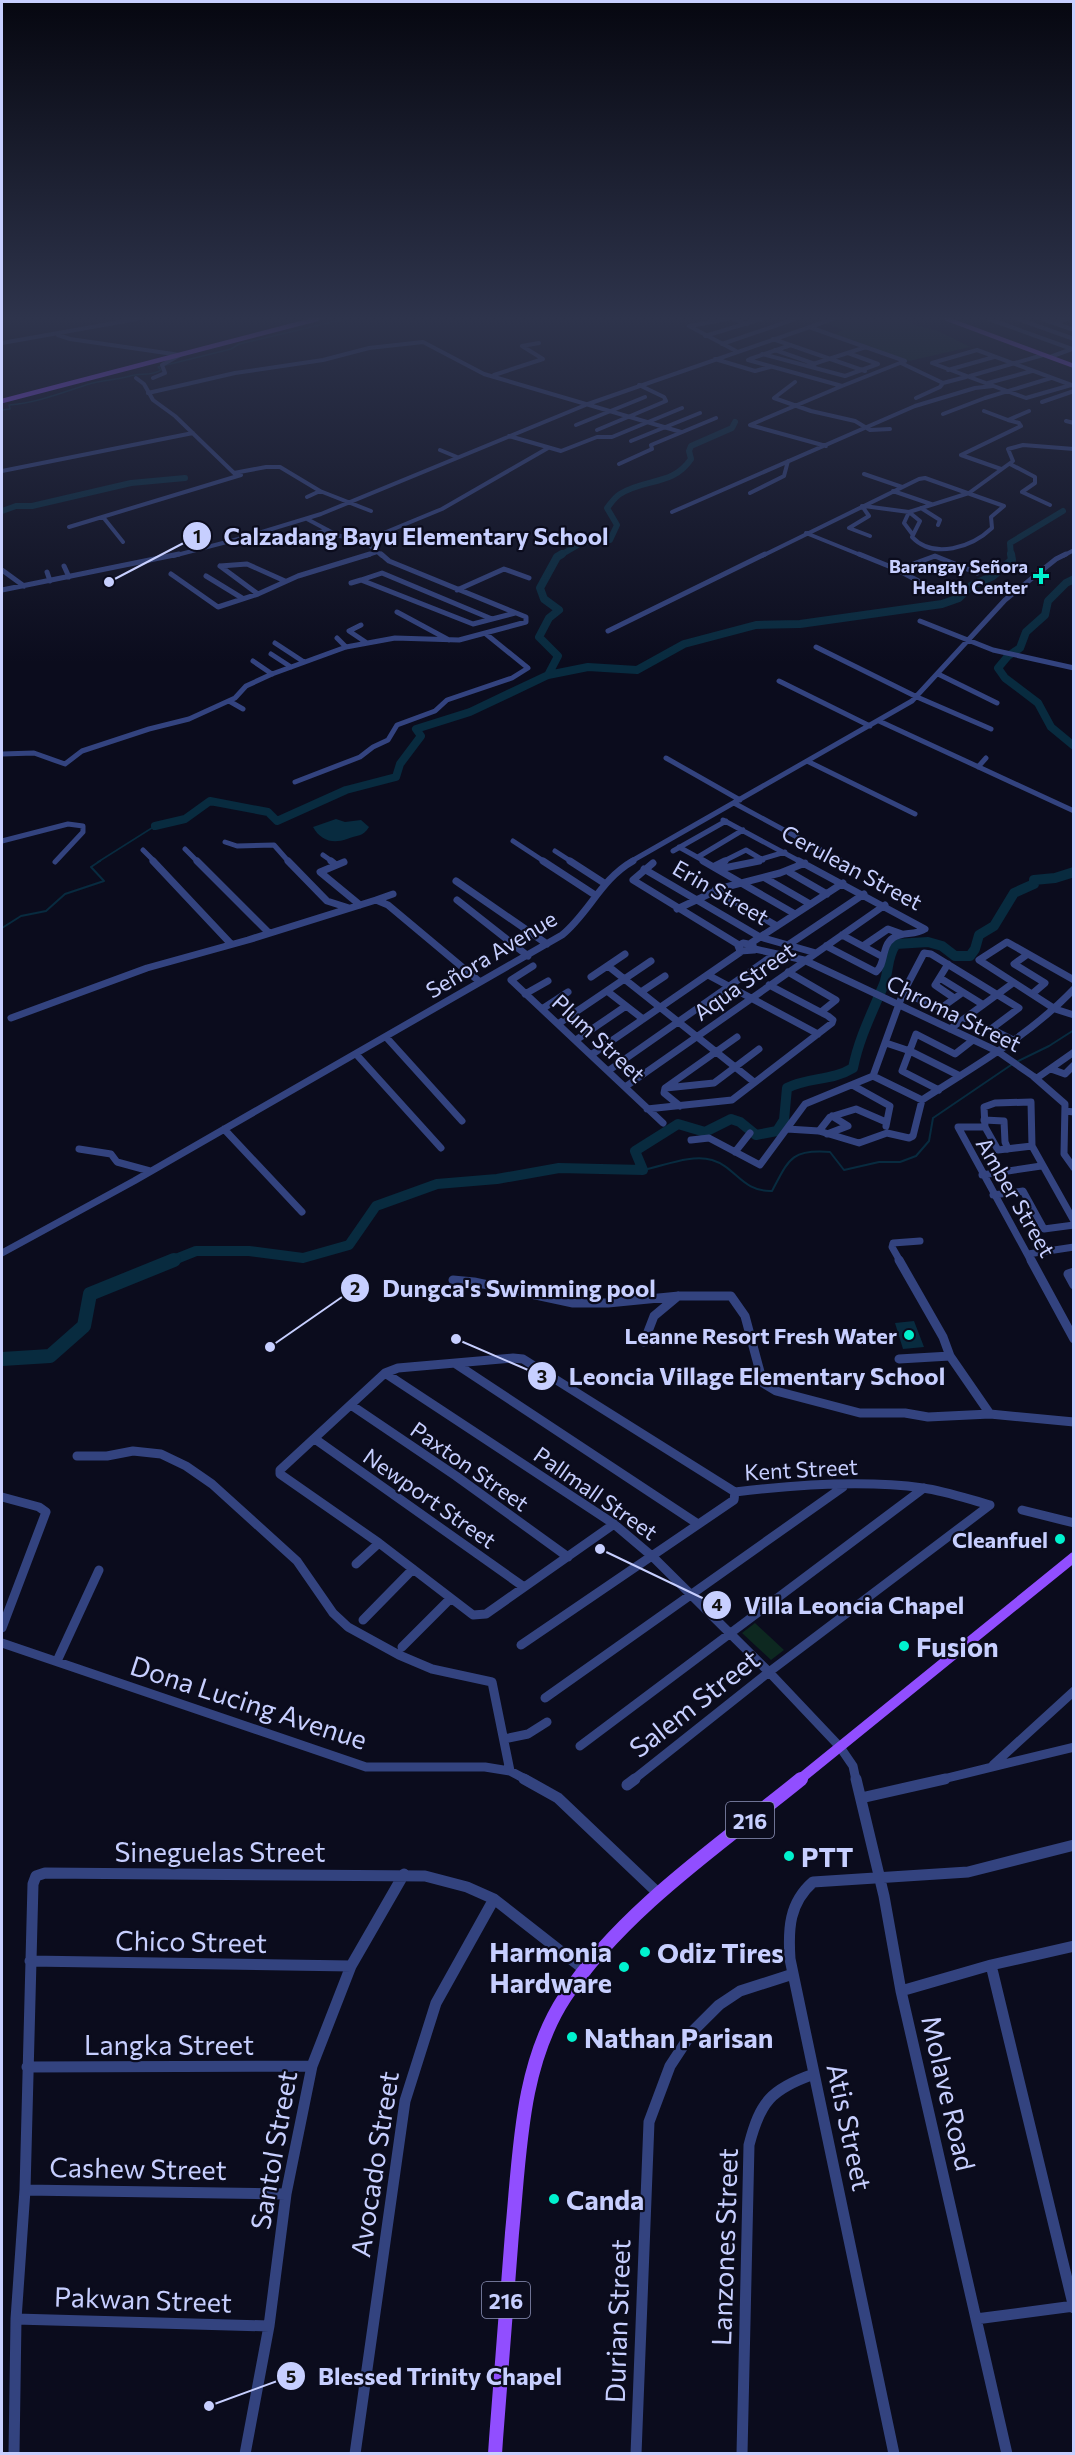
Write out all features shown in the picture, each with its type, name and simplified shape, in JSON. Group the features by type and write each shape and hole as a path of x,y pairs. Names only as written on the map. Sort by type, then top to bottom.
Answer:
{"main road":[{"name":"216","path":"495,2454 501,2348 520,2146 532,2068 556,2013 586,1971 621,1931 659,1894 1074,1557"}],"street":[{"path":"2,471 190,434"},
{"path":"194,434 234,473 245,472"},
{"path":"2,590 228,544 307,519 514,434"},
{"path":"508,436 562,451 597,437 612,437 620,434"},
{"path":"631,441 651,434"},
{"path":"619,464 652,449 651,445 677,434"},
{"path":"779,434 826,446"},
{"path":"672,512 856,434"},
{"path":"1001,469 961,455 1005,434"},
{"path":"863,506 909,512 969,493 1010,464 1013,460 1008,450 1018,446 1074,449"},
{"path":"362,542 442,509 548,448"},
{"path":"440,450 457,457"},
{"path":"750,493 784,476 788,462"},
{"path":"1010,464 1035,477 1035,483 1022,491 1023,493 1050,504"},
{"path":"69,527 266,467 280,467 320,491 371,511"},
{"path":"864,474 902,487"},
{"path":"609,631 922,478 1004,506 991,517 992,526 988,532 971,544 933,550 915,542 904,523 909,512"},
{"path":"307,497 320,491"},
{"path":"893,491 931,504"},
{"path":"863,506 869,516 849,528 870,536"},
{"path":"921,508 940,520 938,525"},
{"path":"909,512 920,521 913,535"},
{"path":"103,517 123,542"},
{"path":"2,754 34,753 65,764 82,751 149,729 180,722 229,701 238,696 246,686 272,674 346,646 395,638 450,640 486,634 526,622 526,617 389,561 362,542 328,530 307,519"},
{"path":"284,542 328,530"},
{"path":"806,533 897,570 935,590"},
{"name":"Señora Avenue","path":"2,1253 547,944 574,925 604,883 627,864 809,762 917,697 1005,600 1056,559 1074,550"},
{"path":"171,574 216,606 258,594 285,581 377,552"},
{"path":"897,570 935,556 977,573"},
{"path":"258,594 220,566 247,564 285,581"},
{"path":"64,566 69,577"},
{"path":"78,567 80,574"},
{"path":"430,607 504,569 529,578"},
{"path":"2,570 12,580 19,581 24,586"},
{"path":"375,570 492,619"},
{"path":"47,572 50,581"},
{"path":"351,583 382,573"},
{"path":"206,576 242,598"},
{"path":"361,580 473,624 515,613"},
{"path":"397,612 450,640"},
{"path":"920,621 968,642 1074,668"},
{"path":"361,625 349,631 367,643"},
{"path":"295,782 360,757 373,747 388,740 394,727 435,711 447,700 512,678 528,668 486,634"},
{"path":"337,638 346,646"},
{"path":"275,643 304,662"},
{"path":"816,647 917,697 991,729"},
{"path":"271,654 291,667"},
{"path":"254,661 272,674"},
{"path":"938,675 998,703"},
{"path":"779,681 870,726"},
{"path":"229,701 243,709"},
{"path":"879,721 1074,811"},
{"path":"666,758 737,802 848,865"},
{"path":"978,767 986,758"},
{"path":"809,762 915,814"},
{"name":"Cerulean Street","path":"698,857 676,849 725,820 925,927 919,934 902,934 891,939 884,951 880,970 874,972 826,946"},
{"path":"2,841 68,824 83,826 83,832 55,862"},
{"path":"743,830 698,857 795,914"},
{"path":"225,842 237,847 268,843 274,845 286,856 298,875 320,895 339,906 351,909"},
{"path":"513,842 595,895"},
{"path":"185,849 269,933"},
{"path":"142,850 231,944"},
{"path":"717,868 746,850 763,860"},
{"path":"555,851 604,883"},
{"path":"717,868 763,860 785,852"},
{"path":"323,855 336,866"},
{"path":"345,862 320,872 360,905"},
{"path":"653,863 634,877 633,880 637,884 749,952 760,937 843,883"},
{"path":"677,909 738,882 789,872 806,863"},
{"name":"Erin Street","path":"644,869 760,937 816,953"},
{"path":"789,872 827,894"},
{"path":"765,878 810,904"},
{"path":"456,880 547,944"},
{"path":"715,891 777,926"},
{"path":"11,1018 147,969 351,909 393,894"},
{"path":"788,945 864,894"},
{"path":"376,900 388,905 480,982"},
{"path":"457,900 528,956"},
{"name":"Aqua Street","path":"625,1087 885,905"},
{"path":"863,946 888,929 902,934"},
{"path":"842,935 883,957"},
{"path":"1074,980 1005,942 979,960 1055,1009 1074,1015"},
{"name":"Chroma Street","path":"753,946 775,954 804,960 997,1051 1037,1078 1065,1107"},
{"path":"591,1054 708,975 740,948"},
{"path":"691,1140 709,1138 760,1165 805,1104 854,1086 873,1076 897,1004 924,953 948,964 1019,1008 990,1029 1015,1041"},
{"path":"591,977 625,954"},
{"path":"608,1071 775,954"},
{"path":"1028,954 1014,964 1045,983 1032,994"},
{"path":"558,1024 651,961"},
{"path":"948,964 935,985 954,998"},
{"name":"Plum Street","path":"533,966 511,980 663,1123"},
{"path":"608,966 754,1082"},
{"path":"788,972 836,1000 821,1012"},
{"path":"708,975 818,1034"},
{"path":"641,992 665,976"},
{"path":"940,978 982,1004"},
{"path":"525,994 548,981"},
{"path":"950,1029 1013,983"},
{"path":"647,1109 732,1100 832,1023 832,1020 821,1012 770,985"},
{"path":"787,1129 819,1131 859,1143 887,1133 909,1138 913,1136 922,1100 1015,1041 1055,1009 1074,989"},
{"path":"607,991 643,1019"},
{"path":"542,1009 568,992"},
{"path":"903,993 941,1008 962,993"},
{"path":"576,1040 626,1006"},
{"path":"939,1090 902,1071 916,1034 955,1054 973,1040"},
{"path":"386,1037 462,1121"},
{"path":"665,1088 737,1037"},
{"path":"885,1043 910,1051 960,1076"},
{"path":"665,1088 714,1083 759,1049"},
{"path":"1037,1078 1074,1052"},
{"path":"356,1054 441,1148"},
{"path":"1051,1069 1065,1074 1074,1065"},
{"path":"873,1076 922,1100"},
{"path":"854,1086 890,1106 886,1122 887,1133"},
{"path":"665,1088 664,1093 680,1106"},
{"path":"993,1195 1023,1191 1044,1229 1074,1223 1032,1146 1031,1102 986,1104 984,1124 998,1150 1032,1146"},
{"path":"1065,1107 1074,1103"},
{"path":"1065,1107 1074,1112"},
{"path":"1065,1107 1064,1154 1073,1164"},
{"path":"819,1131 832,1116 856,1109 886,1122"},
{"path":"827,1134 848,1126 832,1116"},
{"path":"984,1124 1004,1121 1005,1143 1008,1149"},
{"name":"Amber Street","path":"984,1124 958,1127 993,1195 1070,1323 1074,1339"},
{"path":"224,1129 302,1212"},
{"path":"735,1152 750,1133"},
{"path":"79,1149 111,1154 117,1162 150,1171"},
{"path":"982,1175 1041,1166"},
{"path":"920,1241 893,1243 892,1247 943,1337 950,1356 990,1414"},
{"path":"1028,1254 1074,1248"},
{"path":"1074,1272 1068,1274 1074,1285"},
{"path":"453,1280 474,1282 573,1303 608,1303 679,1296 731,1296 745,1316 763,1383 776,1391 860,1413 905,1413 928,1417 990,1414 1074,1422"},
{"path":"644,1342 654,1316 666,1304 679,1296"},
{"path":"899,1359 950,1356"},
{"path":"614,1524 486,1614 473,1615 379,1543 279,1472 385,1373 398,1368 513,1358 523,1359 735,1492"},
{"path":"456,1364 698,1524"},
{"name":"Pallmall Street","path":"385,1373 614,1524 653,1557 769,1672 840,1747"},
{"name":"Paxton Street","path":"351,1405 456,1476 568,1557"},
{"name":"Newport Street","path":"315,1439 524,1587"},
{"path":"77,1456 107,1456 133,1451 161,1454 186,1466 212,1484 297,1561 333,1613 348,1627 399,1655 432,1669 492,1682 510,1771"},
{"name":"Kent Street","path":"521,1645 734,1500 735,1492 779,1487 878,1485 924,1488 990,1505"},
{"path":"544,1698 843,1487"},
{"path":"580,1746 729,1632 924,1488"},
{"path":"2,1497 39,1507 46,1512 2,1628"},
{"name":"Salem Street","path":"627,1785 769,1672 990,1505"},
{"path":"1022,1510 1074,1523"},
{"path":"356,1564 379,1543"},
{"path":"363,1620 413,1569"},
{"path":"57,1661 99,1570"},
{"path":"402,1647 450,1599"},
{"name":"Dona Lucing Avenue","path":"2,1642 366,1767 485,1767 510,1771 558,1798 659,1894"},
{"path":"992,1766 1009,1748 1074,1691"},
{"path":"504,1739 528,1734 547,1722"},
{"name":"Molave Road","path":"840,1747 853,1766 861,1798 884,1896 901,1991 1007,2454"},
{"path":"861,1798 937,1782 992,1766 1074,1747"},
{"path":"1009,1748 1017,1760"},
{"name":"Atis Street","path":"894,2454 793,1974 788,1935 792,1907 802,1890 813,1882 878,1876 968,1872 1074,1845"},
{"name":"Sineguelas Street","path":"30,1961 33,1884 36,1876 45,1873 404,1874 425,1876 467,1887 494,1899 586,1971"},
{"name":"Santol Street","path":"245,2454 269,2326 286,2194 312,2066 351,1966 404,1874"},
{"name":"Avocado Street","path":"355,2454 408,2092 436,2003 494,1899"},
{"path":"901,1991 991,1965 1073,1948"},
{"path":"14,2454 16,2319 25,2190 30,1961"},
{"name":"Chico Street","path":"30,1961 351,1966"},
{"path":"976,2319 1073,2306 991,1965"},
{"name":"Durian Street","path":"636,2454 649,2122 670,2066 693,2031 719,2005 740,1991 793,1974"},
{"name":"Langka Street","path":"27,2067 312,2066"},
{"name":"Lanzones Street","path":"742,2454 749,2145 760,2110 775,2094 800,2078 814,2074"},
{"name":"Cashew Street","path":"25,2190 286,2194"},
{"name":"Pakwan Street","path":"16,2319 269,2326"}],"green space":[{"path":"755,1623 784,1650 771,1660 742,1633"}],"water":[{"path":"336,819 345,822 361,820 369,827 362,834 337,841 324,838 313,827"},
{"name":"Leanne Resort Fresh Water","path":"914,1321 924,1347 903,1349 895,1323"}],"waterway":[{"path":"559,556 583,542 610,540 617,525 607,508 616,497 629,489 676,474 691,459 689,451 691,446 719,434"},
{"path":"2,511 16,506 32,506 131,483 185,478"},
{"path":"1011,556 1010,543 1063,511"},
{"path":"548,675 558,656 539,637 549,618 559,610 544,599 540,588 557,557 562,554"},
{"path":"548,675 588,667 637,670 684,644 756,625 800,624 942,604 959,598 971,586 993,576 1012,560 1011,554"},
{"path":"1074,579 1066,583 1048,601 1045,615 1026,632 1020,648 1008,656 998,668 1005,678 1038,703 1051,727 1074,746"},
{"path":"155,826 185,819 210,801 268,812 277,821 346,790 396,777 400,764 421,736 416,729 470,712 548,675"},
{"path":"98,862 155,826"},
{"path":"2,928 21,916 46,911 65,894 104,881 91,867 100,861"},
{"path":"171,1261 196,1251 249,1251 303,1258 349,1245 376,1206 437,1184 497,1179 559,1168 643,1170 635,1151 678,1124 705,1132 731,1119 740,1122 756,1135 777,1131 784,1120 787,1088 837,1075 853,1068 862,1036 884,984 891,953 896,944 928,942 942,946 955,956 970,956 975,949 979,935 994,926 1014,893 1034,884 1034,880 1055,878 1074,872"},
{"path":"643,1170 686,1159 712,1160 720,1163 753,1188 772,1191 793,1158 807,1152 830,1152 844,1170 879,1162 900,1162 916,1156 929,1141 933,1118 1014,1063 1049,1046 1074,1030"},
{"path":"2,1359 50,1356 84,1326 90,1294 174,1260"}],"place":[{"name":"Barangay Señora Health Center","path":"1041,576"},
{"name":"Calzadang Bayu Elementary School","path":"109,582"},
{"name":"Leanne Resort Fresh Water","path":"909,1335"},
{"name":"Leoncia Village Elementary School","path":"456,1339"},
{"name":"Dungca's Swimming pool","path":"270,1347"},
{"name":"Cleanfuel","path":"1060,1539"},
{"name":"Villa Leoncia Chapel","path":"600,1549"},
{"name":"Fusion","path":"904,1646"},
{"name":"PTT","path":"789,1856"},
{"name":"Odiz Tires","path":"645,1952"},
{"name":"Harmonia Hardware","path":"624,1967"},
{"name":"Nathan Parisan","path":"572,2037"},
{"name":"Canda","path":"554,2199"},
{"name":"Blessed Trinity Chapel","path":"209,2406"}]}
